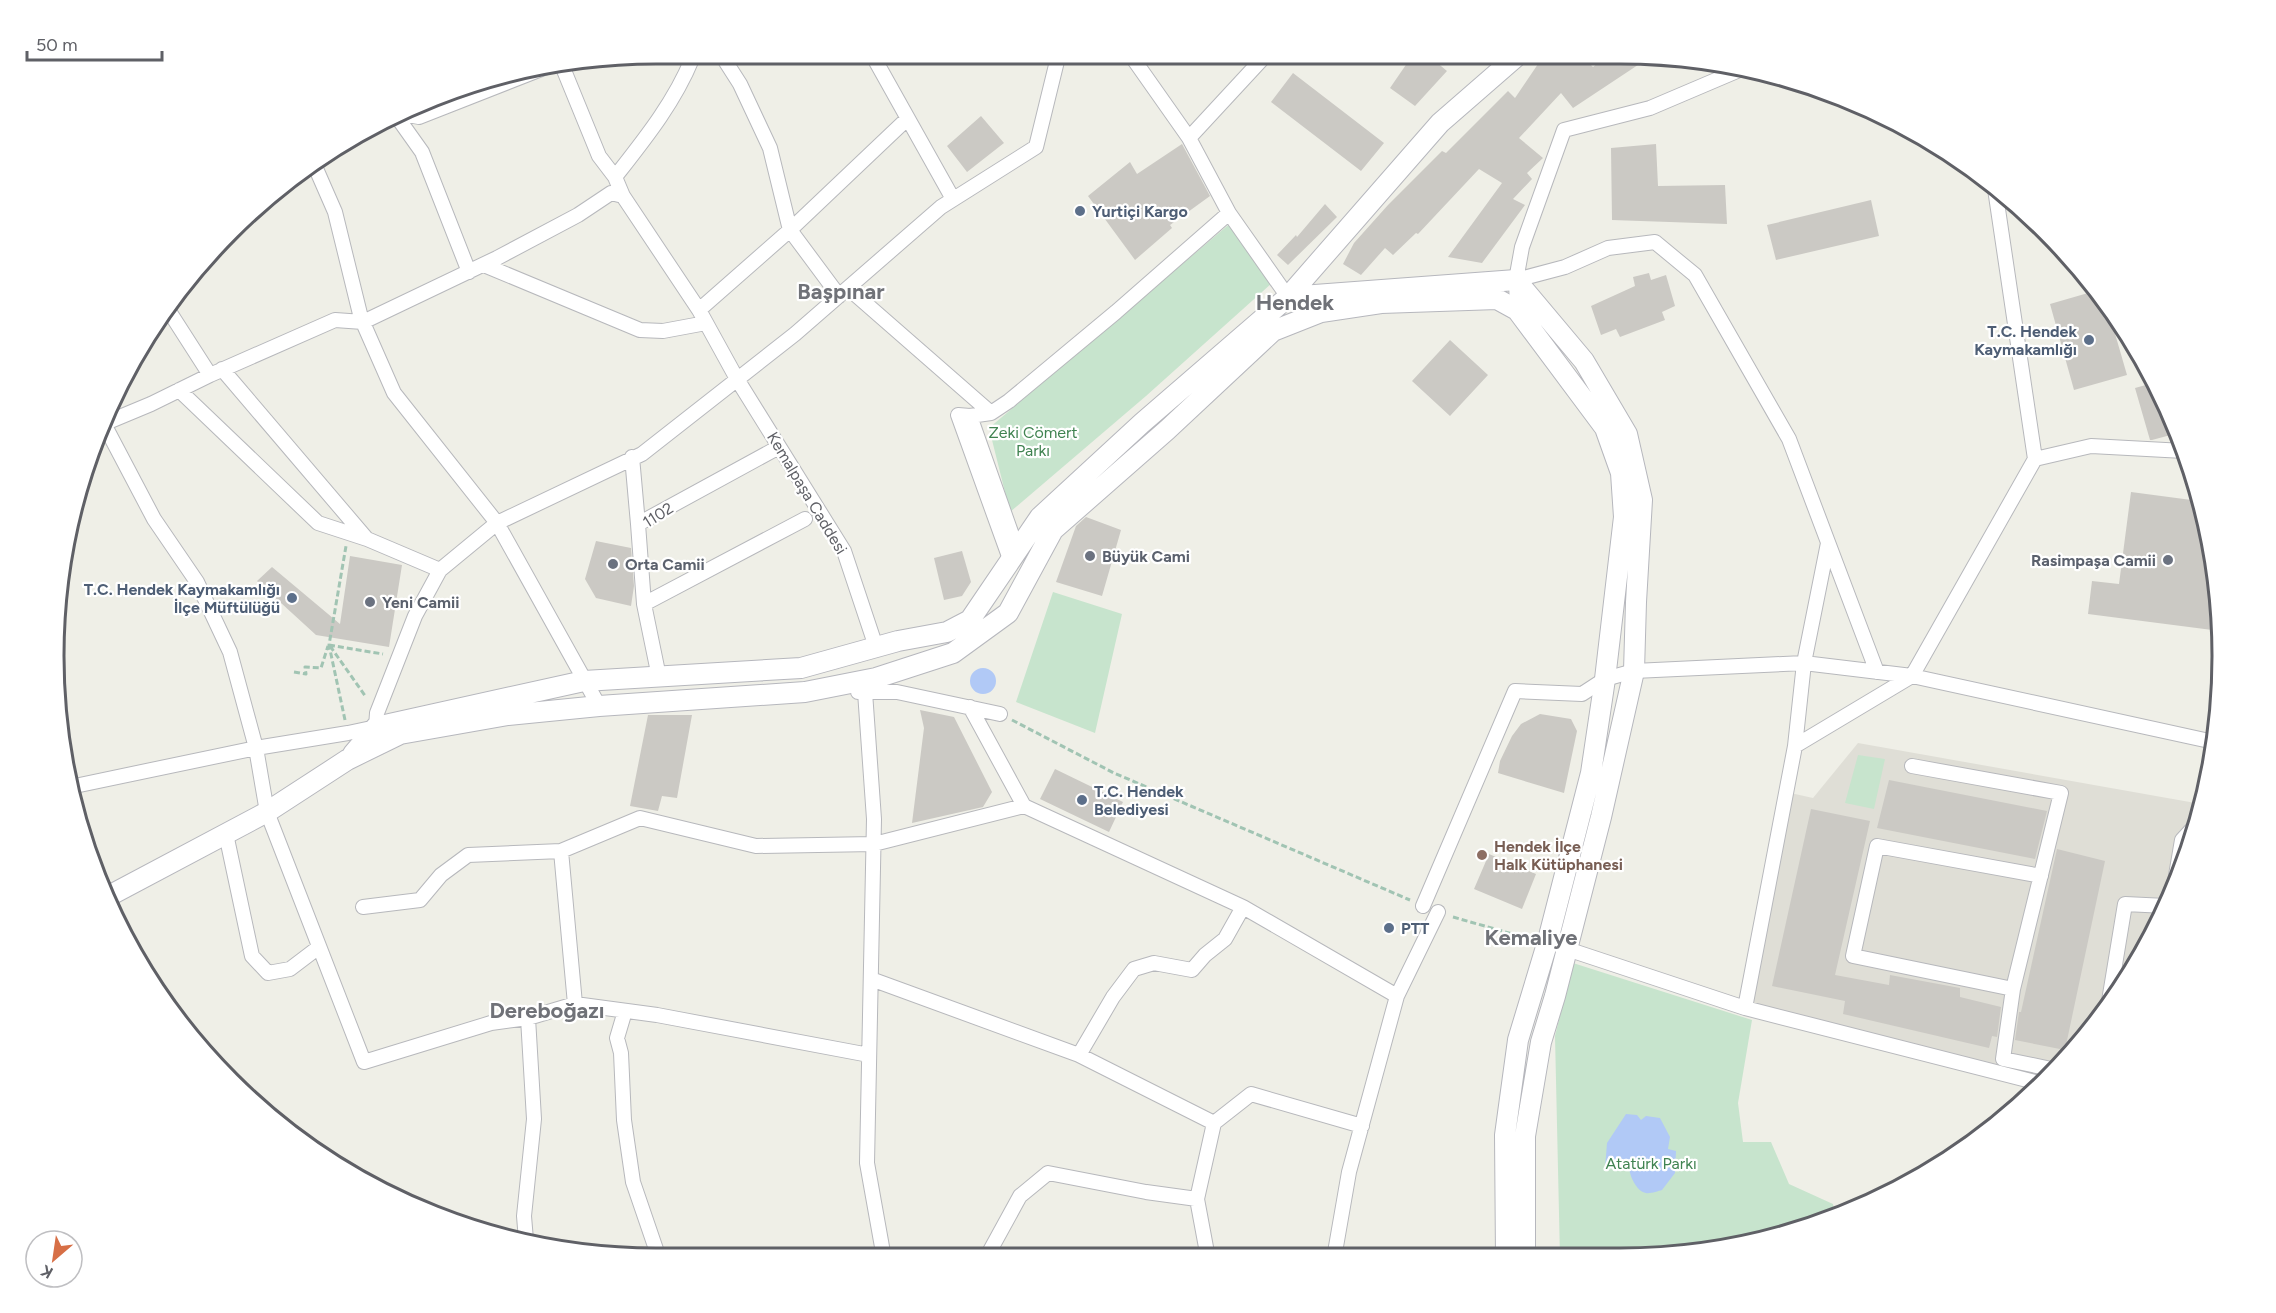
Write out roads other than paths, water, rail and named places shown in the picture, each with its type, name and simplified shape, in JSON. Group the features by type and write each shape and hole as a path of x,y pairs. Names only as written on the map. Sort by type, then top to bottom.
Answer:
{"main road":[{"path":"347,760 377,720 584,681 801,668 876,647 946,632 970,620 1040,518 1142,423 1288,297 1440,123 1508,64"},
{"path":"1288,297 1516,280 1584,361 1627,434 1642,500 1634,671 1601,817 1541,1042 1525,1136 1526,1248"},
{"path":"1273,331 1288,297"},
{"path":"115,893 267,812 347,760 400,734 508,715 599,706 805,692 876,678 953,653 1008,613 1053,530 1167,430 1273,331 1321,312 1381,303 1497,299 1517,310 1605,428 1621,473 1624,517 1605,679 1591,773 1547,944 1518,1040 1505,1135 1506,1248"},
{"path":"377,720 400,734"}],"street":[{"path":"615,177 649,133 683,82 690,64"},
{"path":"727,64 740,84 770,148 790,230 843,292 992,413"},
{"path":"877,64 953,200"},
{"path":"79,785 256,748 348,733 377,720 415,616 440,570 497,523 642,454 795,334 941,207 1036,147 1056,64"},
{"path":"1137,64 1189,138 1229,213 1288,297"},
{"path":"1189,138 1258,64"},
{"name":"Kemalpaşa Caddesi","path":"565,72 599,156 615,177 623,196 703,316 737,379 844,551 876,647"},
{"path":"1517,310 1516,280 1522,247 1564,130 1650,108 1728,75"},
{"path":"416,117 493,88"},
{"path":"484,265 640,330 663,331 703,316 907,119"},
{"path":"402,123 422,152 469,272"},
{"path":"317,172 335,212 363,322 394,393 497,523 599,706"},
{"path":"115,419 334,320 363,322 484,265 578,215 611,193 623,196"},
{"path":"1795,746 1912,676 2036,459 1997,200"},
{"path":"1014,557 970,416 992,413 1010,401 1229,213"},
{"path":"1516,280 1565,267 1608,248 1655,243 1695,275 1789,439 1877,672"},
{"path":"173,316 216,372 368,539"},
{"path":"179,390 318,523 368,539 440,570"},
{"path":"109,433 154,519 196,582 230,652 256,748 267,812 364,1062 490,1023 528,1018 575,1004 869,1055"},
{"path":"2036,459 2091,446 2174,450"},
{"name":"1102","path":"659,676 644,604 638,524 779,447"},
{"path":"632,457 638,524"},
{"path":"644,604 805,519"},
{"path":"1744,1008 1795,746 1804,663 1828,543"},
{"path":"1424,906 1515,691 1582,694 1605,679 1634,671 1804,663 1912,676 2205,740"},
{"path":"805,692 897,692 1000,714"},
{"path":"865,692 874,819 867,1162 882,1248"},
{"path":"970,707 1024,806 1243,907 1397,996"},
{"path":"1912,766 2061,793 2013,990 2003,1059 2045,1068"},
{"path":"363,907 420,900 441,874 468,855 561,851 640,818 756,846 874,844 1024,806"},
{"path":"226,834 252,956 268,973 290,969 319,947"},
{"path":"2013,990 1853,956 1877,846 2041,876"},
{"path":"561,851 575,1004"},
{"path":"2112,986 2125,904 2156,905"},
{"path":"1079,1055 1113,997 1134,969 1154,963 1192,970 1225,939 1243,907"},
{"path":"1336,1248 1349,1172 1397,996 1438,912"},
{"path":"1547,944 1744,1008 2030,1082"},
{"path":"871,979 1079,1055 1214,1123"},
{"path":"625,1011 617,1038 621,1053 624,1120 633,1182 655,1248"},
{"path":"525,1233 524,1216 534,1119 528,1018"},
{"path":"1206,1248 1197,1199 1214,1123 1251,1094 1362,1126"},
{"path":"991,1248 1020,1196 1048,1173 1146,1192 1197,1199"}],"water":[{"path":"983,668 992,672 996,681 992,690 983,694 974,690 970,681 974,672"},
{"path":"1626,1114 1637,1115 1641,1120 1646,1116 1660,1118 1670,1137 1668,1149 1676,1151 1675,1173 1662,1190 1642,1192 1634,1183 1629,1168 1605,1168 1607,1143"}],"place":[{"name":"Yurtiçi Kargo","path":"1080,211"},
{"name":"T.C. Hendek Kaymakamlığı","path":"2089,340"},
{"name":"Büyük Cami","path":"1090,556"},
{"name":"Rasimpaşa Camii","path":"2168,560"},
{"name":"Orta Camii","path":"613,564"},
{"name":"T.C. Hendek Kaymakamlığı İlçe Müftülüğü","path":"292,598"},
{"name":"Yeni Camii","path":"370,602"},
{"name":"T.C. Hendek Belediyesi","path":"1082,800"},
{"name":"Hendek İlçe Halk Kütüphanesi","path":"1482,855"},
{"name":"PTT","path":"1389,928"}],"district":[{"name":"Başpınar","path":"841,291"},
{"name":"Hendek","path":"1295,302"},
{"name":"Kemaliye","path":"1531,937"},
{"name":"Dereboğazı","path":"547,1010"}],"park label":[{"name":"Zeki Cömert Parkı","path":"1033,441"},
{"name":"Atatürk Parkı","path":"1651,1163"}]}
